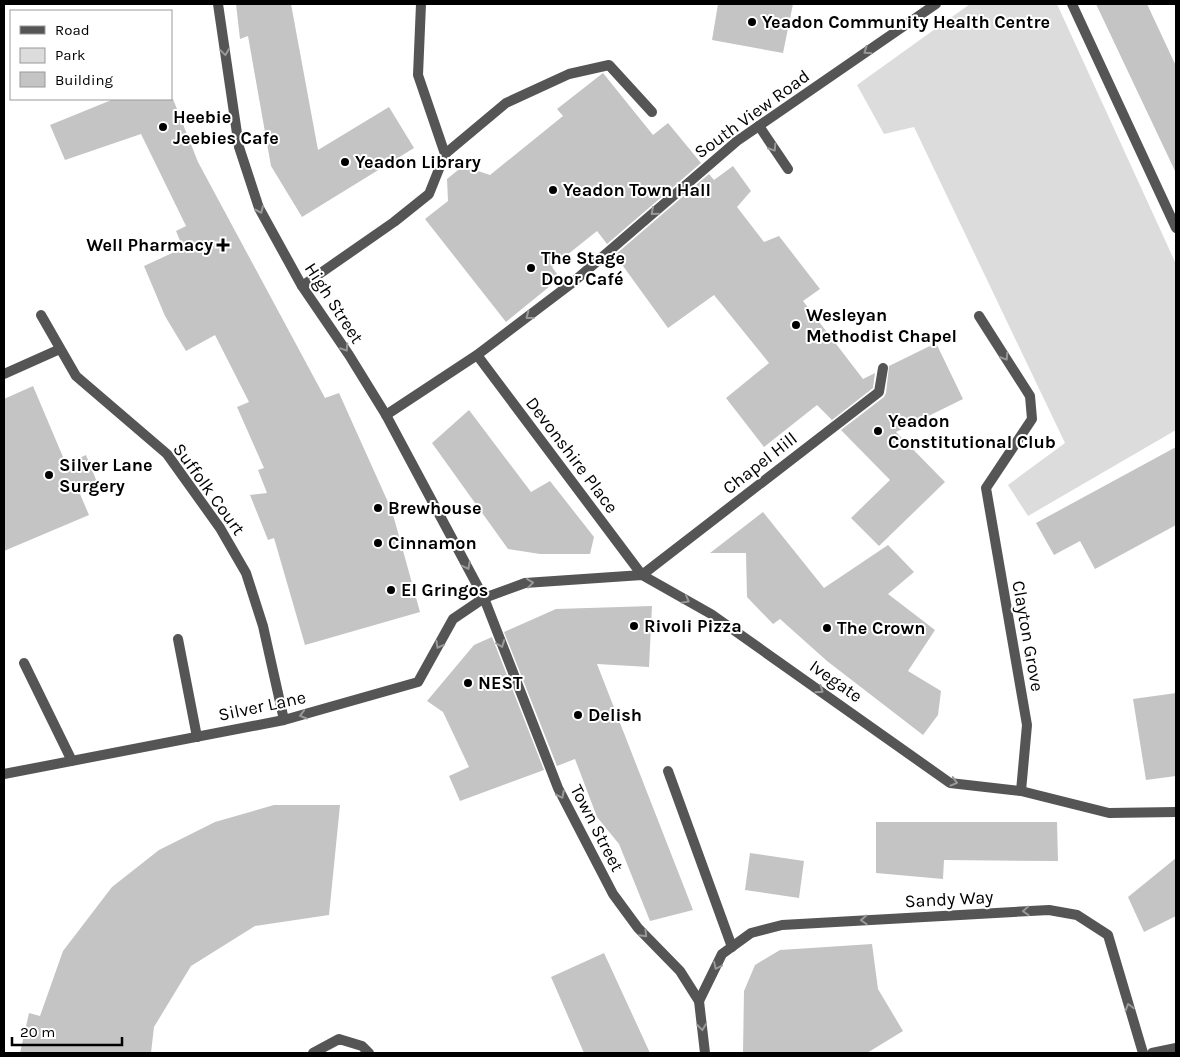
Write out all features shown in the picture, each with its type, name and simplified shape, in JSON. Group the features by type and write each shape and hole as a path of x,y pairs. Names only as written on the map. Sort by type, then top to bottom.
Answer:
{"street":[{"name":"High Street","path":"218,4 239,147 259,208 302,286 349,355 386,415 484,598"},
{"path":"420,4 418,75 445,154"},
{"name":"South View Road","path":"386,415 477,354 572,283 737,141 936,4"},
{"path":"1072,4 1176,228"},
{"path":"302,286 394,222 429,194 445,154 506,103 569,74 609,65 652,112"},
{"path":"759,126 788,169"},
{"name":"Suffolk Court","path":"41,315 76,376 167,454 220,528 246,573 263,626 284,720"},
{"name":"Clayton Grove","path":"979,316 1030,396 1032,419 986,488 1027,725 1021,791"},
{"path":"4,374 60,348"},
{"name":"Devonshire Place","path":"477,354 642,575"},
{"name":"Chapel Hill","path":"642,575 879,392 883,368"},
{"path":"484,598 524,583 642,575"},
{"name":"Ivegate","path":"642,575 711,614 950,783 1021,791 1110,813 1176,812"},
{"name":"Silver Lane","path":"4,774 284,720 418,682 454,619 484,598"},
{"name":"Town Street","path":"484,598 558,788 613,894 638,928 680,971 699,1001 705,1053"},
{"path":"178,638 197,737"},
{"path":"24,663 72,761"},
{"path":"668,772 732,947"},
{"name":"Sandy Way","path":"699,1001 722,954 751,933 782,925 1049,910 1076,915 1108,935 1143,1053"},
{"path":"313,1053 339,1039 362,1046 369,1053"},
{"path":"1152,1053 1176,1048"}],"green space":[{"path":"970,4 1057,4 1176,264 1176,430 1028,516 1008,485 1065,443 914,127 884,134 857,85"}],"building":[{"path":"236,4 291,4 318,150 389,107 414,148 302,217 271,166 248,36 240,39"},
{"name":"Yeadon Community Health Centre","path":"718,4 793,4 783,53 712,40"},
{"path":"1096,4 1147,4 1176,66 1176,173"},
{"name":"Yeadon Town Hall","path":"603,73 653,135 668,123 701,163 607,244 597,231 552,267 560,278 506,322 425,219 448,201 447,179 463,166 490,175 563,116 557,109"},
{"path":"173,99 198,162 325,398 339,393 392,511 420,612 305,645 274,538 268,540 250,495 267,493 258,470 264,468 237,407 249,402 215,335 186,351 165,316 144,266 183,248 176,231 186,226 141,134 65,160 50,125 112,100"},
{"path":"733,166 751,191 737,207 764,242 779,236 820,289 803,301 863,379 875,373 873,388 832,420 817,405 764,447 726,398 769,363 714,295 668,328 615,255 709,174 714,180"},
{"path":"936,343 963,399 896,432 945,482 879,546 851,518 890,480 841,430 884,397 889,366"},
{"name":"Silver Lane Surgery","path":"33,386 66,464 86,455 99,487 80,494 89,515 4,551 4,399"},
{"path":"469,410 531,492 550,481 594,537 590,554 540,554 508,549 432,443"},
{"path":"1176,447 1176,525 1095,569 1080,541 1054,555 1036,523"},
{"path":"763,512 824,588 888,545 914,572 888,594 935,630 908,671 941,691 938,715 923,735 827,661 780,619 773,624 747,597 746,553 710,553"},
{"path":"652,606 649,667 597,664 693,910 650,921 619,844 597,817 575,759 557,766 504,632 556,609"},
{"path":"492,637 544,770 460,801 449,776 469,767 443,712 427,701 474,645"},
{"path":"1176,693 1176,776 1146,780 1133,699"},
{"path":"274,805 340,805 329,915 255,926 191,966 154,1027 151,1053 20,1053 29,1013 40,1016 63,951 112,887 159,850 215,822"},
{"path":"876,822 1057,822 1058,861 944,860 943,879 876,873"},
{"path":"750,853 804,861 799,898 745,890"},
{"path":"1176,858 1176,916 1144,932 1128,897"},
{"path":"872,944 878,989 903,1031 867,1053 743,1053 744,991 755,965 780,950"},
{"path":"604,953 650,1053 584,1053 551,977"}],"place":[{"name":"Yeadon Community Health Centre","path":"752,22"},
{"name":"Heebie Jeebies Cafe","path":"163,127"},
{"name":"Yeadon Library","path":"345,162"},
{"name":"Yeadon Town Hall","path":"553,190"},
{"name":"Well Pharmacy","path":"223,245"},
{"name":"The Stage Door Café","path":"531,268"},
{"name":"Wesleyan Methodist Chapel","path":"796,325"},
{"name":"Yeadon Constitutional Club","path":"878,431"},
{"name":"Silver Lane Surgery","path":"49,475"},
{"name":"Brewhouse","path":"378,508"},
{"name":"Cinnamon","path":"378,543"},
{"name":"El Gringos","path":"391,590"},
{"name":"Rivoli Pizza","path":"634,626"},
{"name":"The Crown","path":"827,628"},
{"name":"NEST","path":"468,683"},
{"name":"Delish","path":"578,715"}]}
